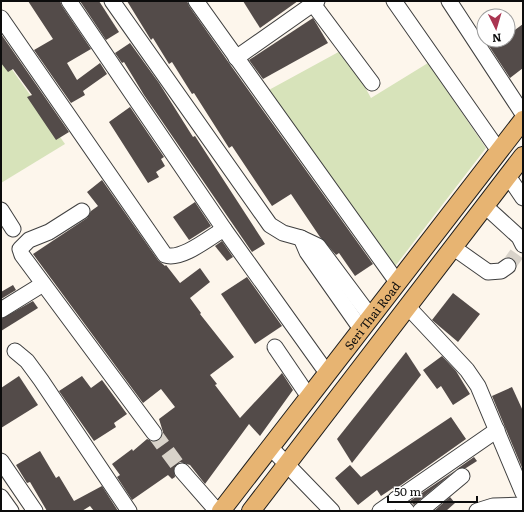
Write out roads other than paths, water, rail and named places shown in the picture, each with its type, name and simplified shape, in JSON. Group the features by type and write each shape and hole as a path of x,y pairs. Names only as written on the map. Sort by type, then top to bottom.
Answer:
{"main road":[{"name":"Seri Thai Road","path":"221,511 523,120"},
{"name":"Seri Thai Road","path":"251,511 523,156"}],"street":[{"path":"69,1 224,229 327,373"},
{"path":"112,1 270,225 283,233 301,238 318,246 344,293 366,323"},
{"path":"196,1 397,282"},
{"path":"394,1 499,151"},
{"path":"449,1 523,114"},
{"path":"236,58 315,2 372,83"},
{"path":"1,18 165,255 172,258 182,255 224,229"},
{"path":"508,176 523,198"},
{"path":"485,206 518,237 523,245"},
{"path":"1,210 13,229"},
{"path":"82,211 49,232 29,240 20,249 22,255 154,432"},
{"path":"454,248 488,272 502,271 508,266"},
{"path":"1,310 44,284"},
{"path":"408,307 467,370 478,386 523,493"},
{"path":"275,347 309,397"},
{"path":"15,351 27,361 41,380 129,511"},
{"path":"380,511 497,430"},
{"path":"270,447 332,511"},
{"path":"1,461 35,511"},
{"path":"182,471 217,511"},
{"path":"420,511 462,476"},
{"path":"1,497 11,511"},
{"path":"396,499 407,511"},
{"path":"476,511 493,506 523,505"}],"tunnel":[{"path":"508,266 523,245"},
{"path":"154,433 182,471"}]}
